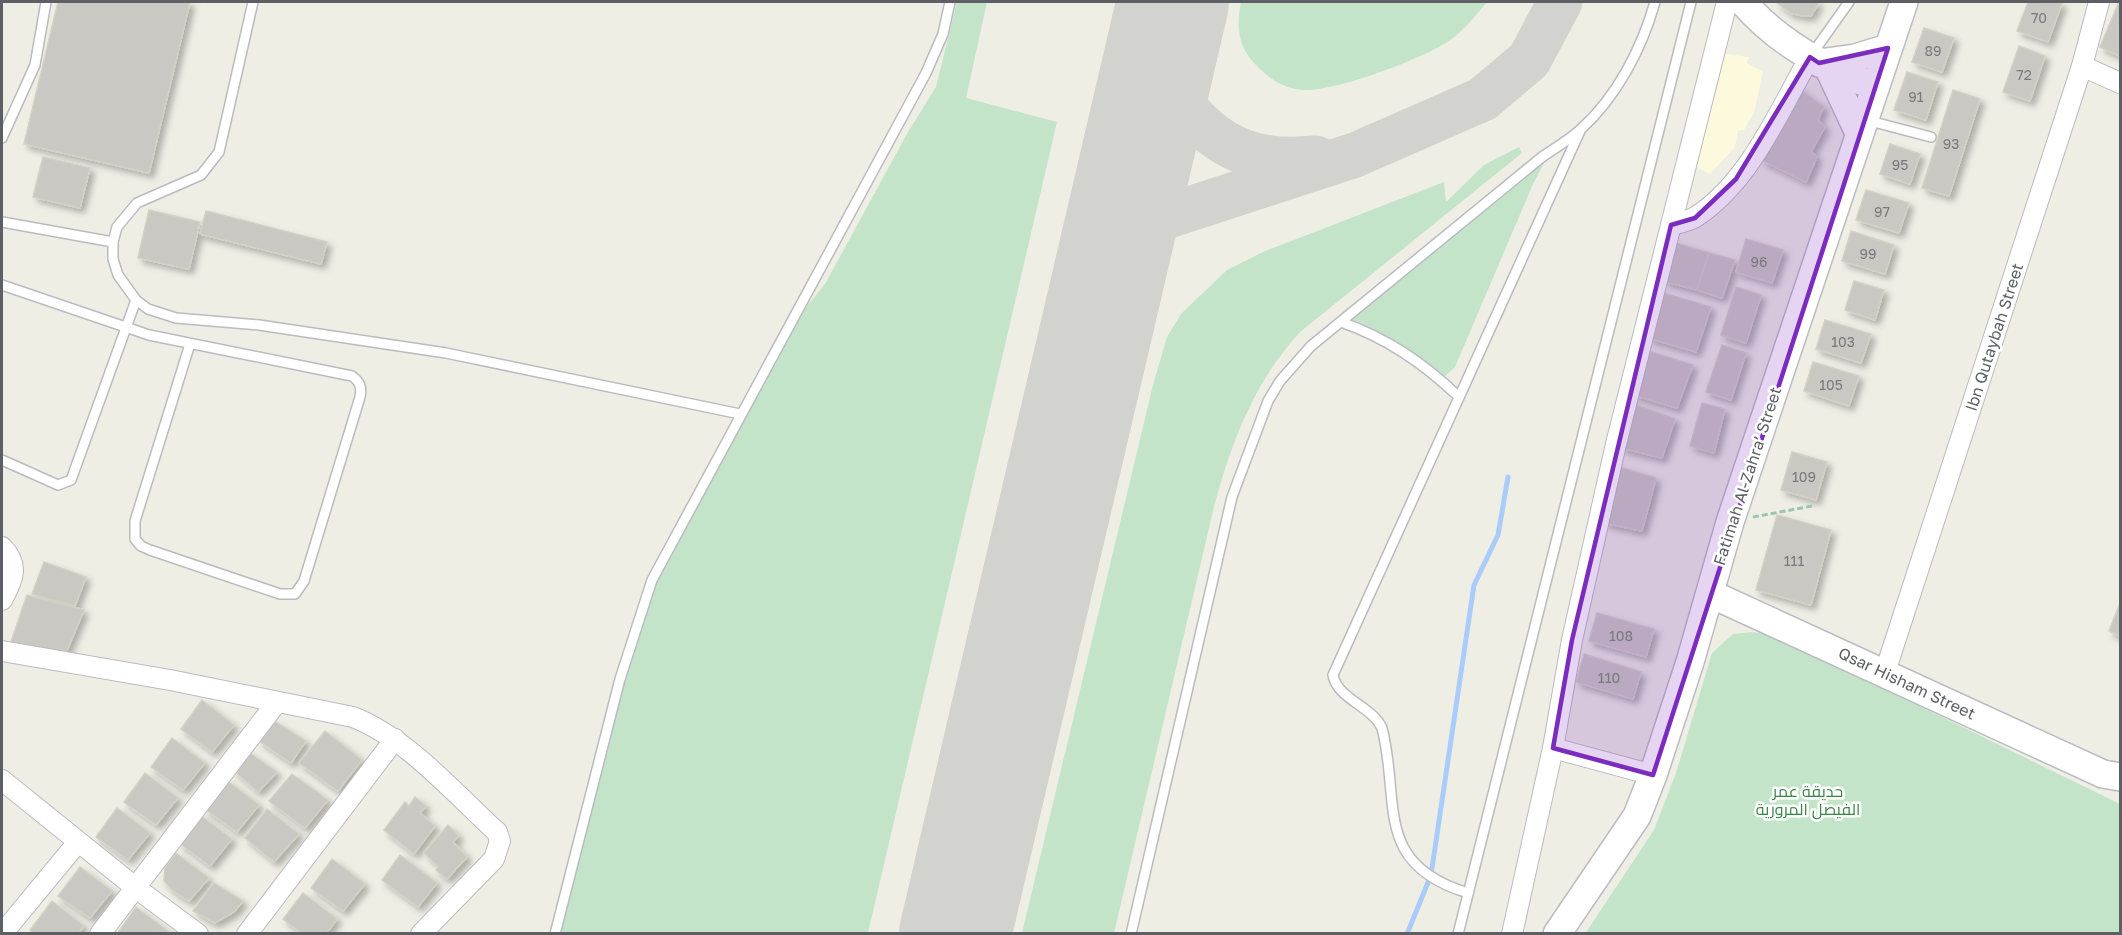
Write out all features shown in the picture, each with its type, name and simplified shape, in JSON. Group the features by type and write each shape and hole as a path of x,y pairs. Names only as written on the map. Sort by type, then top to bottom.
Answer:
{"street":[{"path":"1512,933 1553,748 1572,640 1616,444 1727,2"},
{"path":"1743,2 1774,33 1819,63 1874,86"},
{"name":"Fatimah Al-Zahra’ Street","path":"1557,933 1637,816 1653,775 1711,594 1730,522 1904,2"},
{"name":"Ibn Qutaybah Street","path":"1886,672 2082,66 2099,2"},
{"path":"1671,225 1695,218 1736,179 1819,63 1855,58 1888,48"},
{"path":"1819,63 1862,126"},
{"path":"2082,66 2121,83"},
{"path":"2,547 10,556 13,579 2,600"},
{"name":"Qsar Hisham Street","path":"1711,594 1886,672 2115,780"},
{"path":"2,651 170,680 353,717 373,725 395,739 497,832 500,841 494,859 421,933"},
{"path":"100,933 277,702"},
{"path":"247,933 395,739"},
{"path":"1553,748 1653,775"},
{"path":"2,780 136,888 198,933"},
{"path":"2,933 78,842"}],"lane":[{"path":"2,138 35,66 46,2"},
{"path":"253,2 219,152 201,175 137,203 122,221 113,242 118,275 136,300 155,312 176,318 259,326 446,353 740,414"},
{"path":"555,933 620,679 647,593 661,561 843,230 926,73 943,34 950,2"},
{"path":"1468,893 1434,879 1407,853 1392,819 1382,728 1376,717 1339,689 1333,675 1580,130 1622,78 1650,21 1655,2"},
{"path":"1458,933 1691,2"},
{"path":"1819,63 1849,2"},
{"path":"1862,126 1931,137"},
{"path":"1131,933 1232,497 1258,422 1280,381 1311,346 1542,158 1580,130"},
{"path":"2,222 113,242"},
{"path":"2,285 126,328 190,344 344,374 358,381 361,389 360,397 303,581 295,594 280,594 167,556 141,546 135,539 135,521 190,344"},
{"path":"2,460 58,485 71,480 136,300"},
{"path":"1341,322 1392,344 1438,377 1458,396"}],"path":[{"path":"1730,522 1812,506"}],"highlighted area":[{"path":"1888,48 1653,775 1553,748 1572,640 1671,225 1695,218 1736,179 1810,57 1819,63"}],"shaded area":[{"path":"1720,53 1749,57 1747,63 1763,72 1754,113 1744,130 1738,130 1735,147 1710,174 1693,165"}],"green space":[{"path":"957,2 987,2 966,98 1057,122 868,933 552,934 640,603 795,321 825,284 908,132 936,87"},
{"path":"1241,2 1487,2 1458,34 1423,55 1357,80 1336,86 1303,90 1284,86 1273,80 1252,61 1240,38"},
{"path":"1555,142 1533,184 1455,367 1445,376 1388,337 1345,317"},
{"path":"1519,147 1522,153 1300,332 1269,372 1236,439 1213,511 1114,933 1022,933 1153,385 1167,337 1181,314 1227,270 1263,252 1444,182 1446,202 1484,165"},
{"name":"حديقة عمر الفيصل المرورية","path":"1753,632 1776,636 2120,804 2120,933 1585,934 1654,830 1676,773 1712,653 1733,634"}],"building":[{"path":"58,2 190,2 149,173 24,144"},
{"path":"1776,2 1819,2 1811,16 1803,16 1790,13"},
{"path":"2028,2 2062,3 2048,42 2017,31"},
{"path":"2118,4 2120,5 2120,56 2100,47"},
{"path":"1924,28 1954,38 1942,72 1912,62"},
{"path":"2019,46 2045,56 2030,101 2003,92"},
{"path":"1907,72 1938,82 1926,120 1894,110"},
{"path":"1796,86 1824,107 1818,120 1825,127 1811,152 1817,157 1806,182 1761,160"},
{"path":"1953,90 1980,99 1949,196 1922,188"},
{"path":"1890,144 1920,154 1910,184 1880,174"},
{"path":"43,157 90,168 80,208 33,197"},
{"path":"1866,190 1909,203 1899,233 1856,220"},
{"path":"149,210 200,222 189,269 138,258"},
{"path":"206,211 327,242 321,264 200,234"},
{"path":"1851,231 1894,245 1885,274 1842,261"},
{"path":"1746,239 1783,250 1772,283 1736,272"},
{"path":"1673,242 1709,253 1697,290 1663,281"},
{"path":"1709,253 1735,260 1722,298 1697,290"},
{"path":"1854,281 1884,290 1875,320 1845,310"},
{"path":"1736,287 1761,295 1746,343 1721,335"},
{"path":"1660,292 1711,307 1696,352 1648,338"},
{"path":"1825,320 1871,334 1861,363 1816,349"},
{"path":"1722,345 1746,353 1731,400 1706,392"},
{"path":"1645,350 1693,365 1677,408 1633,395"},
{"path":"1813,362 1859,376 1849,406 1804,391"},
{"path":"1631,403 1675,419 1662,458 1621,448"},
{"path":"1702,403 1725,409 1714,453 1690,446"},
{"path":"1792,452 1827,462 1816,500 1781,490"},
{"path":"1616,466 1656,478 1642,531 1604,523"},
{"path":"1777,515 1831,530 1811,605 1756,590"},
{"path":"44,562 86,577 75,606 32,594"},
{"path":"27,595 84,610 66,653 11,642"},
{"path":"2120,603 2120,636 2109,631"},
{"path":"1597,613 1654,629 1646,657 1589,641"},
{"path":"1584,654 1641,672 1633,699 1576,682"},
{"path":"202,700 234,725 212,752 181,729"},
{"path":"274,721 306,741 291,763 259,741"},
{"path":"325,731 362,760 338,791 299,763"},
{"path":"172,738 205,763 183,790 151,767"},
{"path":"247,751 277,772 258,792 233,770"},
{"path":"145,773 178,798 156,825 124,802"},
{"path":"292,774 328,800 305,828 269,801"},
{"path":"226,780 259,805 237,832 205,809"},
{"path":"415,797 426,806 420,813 435,826 414,854 384,830 405,802 409,806"},
{"path":"117,808 150,833 128,860 96,837"},
{"path":"267,809 299,834 274,862 245,838"},
{"path":"200,815 232,839 210,866 179,843"},
{"path":"448,825 459,836 453,842 467,857 447,879 436,870 438,866 424,853"},
{"path":"176,853 209,878 189,901 173,891 164,881 165,868"},
{"path":"400,855 437,883 418,907 382,880"},
{"path":"332,859 365,884 343,911 311,888"},
{"path":"80,867 112,891 90,918 58,896"},
{"path":"214,883 243,901 234,912 215,923 193,911"},
{"path":"303,893 337,919 326,934 303,934 283,919"},
{"path":"52,901 84,926 78,934 35,934 30,930"},
{"path":"136,907 169,932 117,934"}],"waterway":[{"path":"1407,934 1431,875 1474,585 1498,535 1508,477"}],"taxiway":[{"path":"1119,232 1355,155 1483,99 1529,60 1560,2"},
{"path":"1157,72 1190,113 1223,142 1263,157 1316,158"}],"runway":[{"path":"955,934 1173,2"}]}
